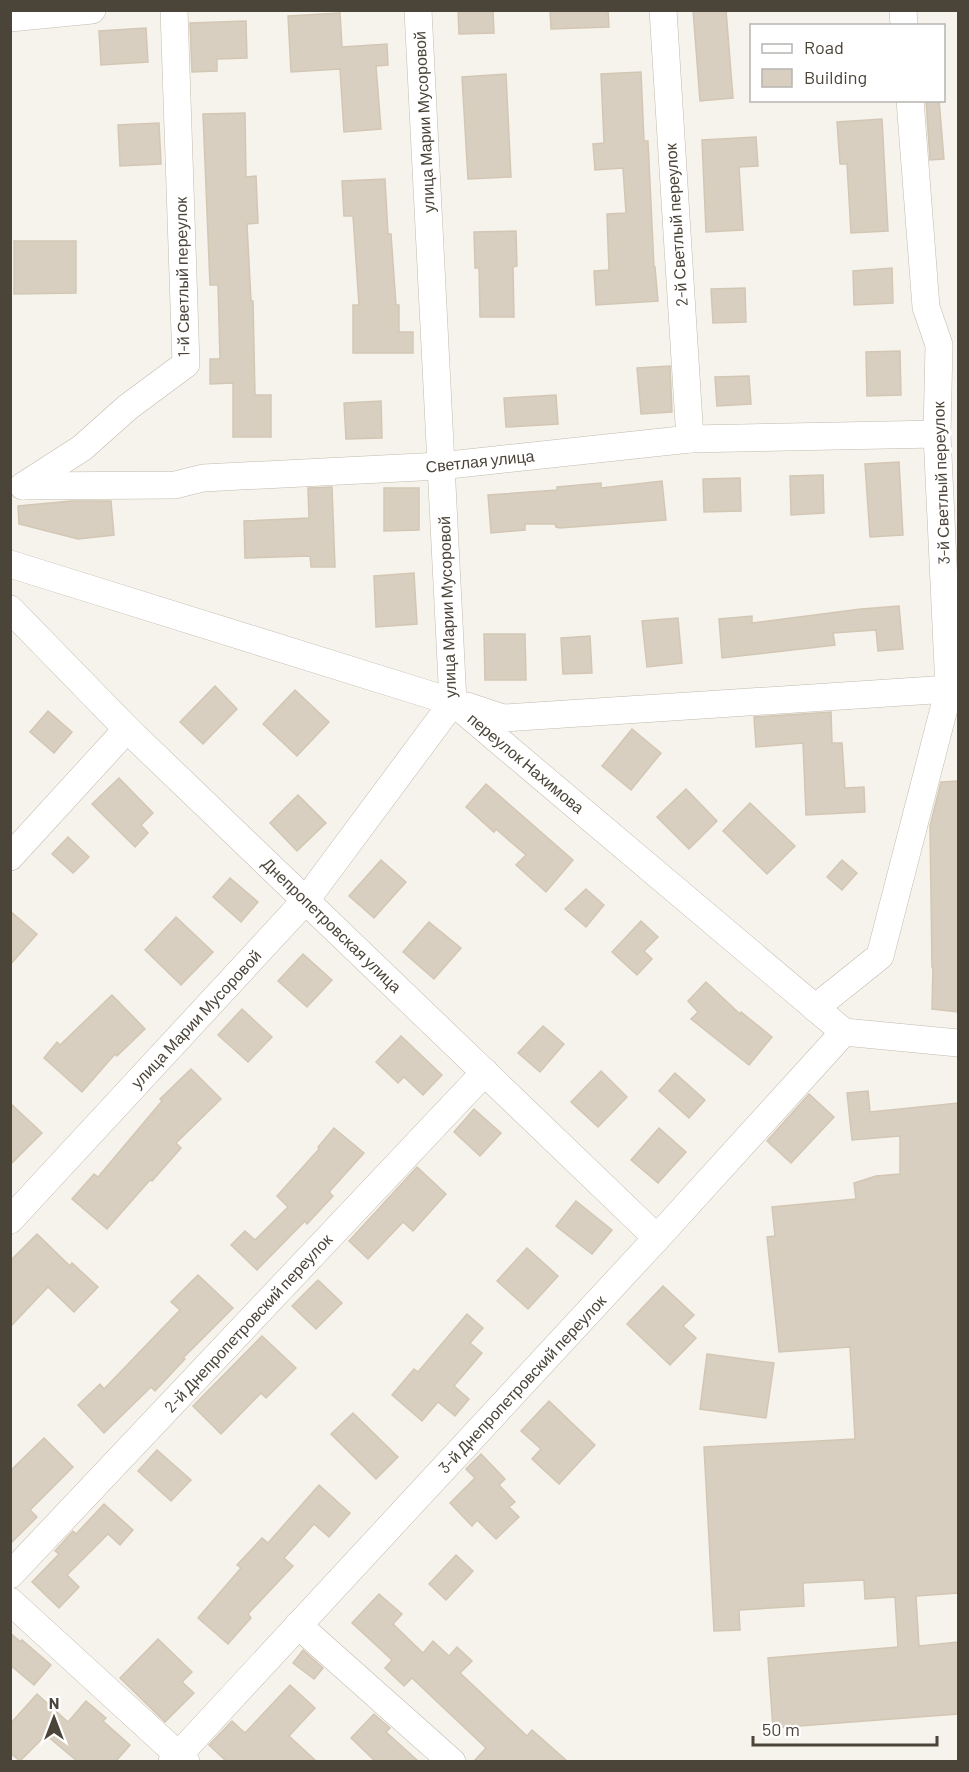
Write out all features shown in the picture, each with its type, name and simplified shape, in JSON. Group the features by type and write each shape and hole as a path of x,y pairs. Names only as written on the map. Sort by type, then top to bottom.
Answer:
{"street":[{"path":"10,18 92,10"},
{"name":"1-й Светлый переулок","path":"17,487 82,448 128,407 186,364 174,10"},
{"name":"улица Марии Мусоровой","path":"10,1220 306,900 453,702 418,10"},
{"name":"2-й Светлый переулок","path":"663,10 690,439"},
{"name":"3-й Светлый переулок","path":"815,1008 880,956 949,689 937,434 949,343 926,307 910,102"},
{"name":"Светлая улица","path":"17,487 175,485 203,478 440,466 690,439 937,434"},
{"name":"переулок Нахимова","path":"10,564 453,702 815,1008"},
{"name":"Днепропетровская улица","path":"10,609 127,729 657,1238"},
{"path":"453,702 503,718 949,689"},
{"path":"10,857 127,729"},
{"path":"815,1008 844,1032 958,1043"},
{"name":"3-й Днепропетровский переулок","path":"179,1759 298,1625 657,1238 844,1032"},
{"name":"2-й Днепропетровский переулок","path":"10,1575 484,1072"},
{"path":"10,1601 179,1759"},
{"path":"298,1625 452,1761"}],"building":[{"path":"458,10 493,10 494,33 459,34"},
{"path":"550,10 608,10 609,27 551,29"},
{"path":"693,10 726,10 733,98 700,101"},
{"path":"340,13 342,47 387,44 388,65 376,66 381,129 344,132 340,69 291,72 288,16"},
{"path":"246,21 247,58 217,59 217,71 192,72 190,23"},
{"path":"146,28 148,62 101,65 99,31"},
{"path":"641,72 644,141 648,141 654,267 658,301 596,305 594,271 609,270 607,214 626,213 623,168 595,170 593,144 604,143 601,74"},
{"path":"506,74 511,177 468,179 462,77"},
{"path":"926,102 939,102 944,159 930,160"},
{"path":"245,113 246,177 256,176 258,223 247,224 251,301 253,301 255,395 271,395 271,437 233,437 233,383 210,384 210,359 220,359 218,285 210,285 203,114"},
{"path":"882,119 888,231 851,233 847,164 840,164 837,122"},
{"path":"159,123 161,164 120,166 118,125"},
{"path":"756,137 758,166 739,167 743,230 706,232 702,140"},
{"path":"385,179 388,234 391,234 396,305 399,305 399,332 413,332 413,353 353,353 353,305 359,305 353,216 344,216 342,181"},
{"path":"516,231 517,266 513,267 514,317 480,317 479,268 475,268 474,232"},
{"path":"14,241 76,241 76,293 14,294"},
{"path":"892,268 893,303 854,305 853,271"},
{"path":"745,288 746,322 713,323 711,289"},
{"path":"900,351 901,395 867,396 866,352"},
{"path":"670,366 672,412 641,414 637,368"},
{"path":"749,376 751,404 717,406 715,377"},
{"path":"556,395 558,424 506,427 504,398"},
{"path":"381,401 382,438 346,439 344,403"},
{"path":"899,462 903,535 870,537 865,464"},
{"path":"823,475 824,513 791,515 790,476"},
{"path":"740,478 741,511 704,512 703,479"},
{"path":"662,481 666,520 560,528 555,524 525,524 525,530 491,533 488,495 557,490 557,487 601,483 601,488"},
{"path":"332,487 335,567 311,567 310,556 245,558 244,521 309,518 308,488"},
{"path":"384,488 419,488 419,530 384,531"},
{"path":"71,501 111,501 114,535 78,539 19,524 18,506"},
{"path":"414,573 417,624 376,627 374,576"},
{"path":"899,606 903,649 878,651 876,630 833,633 835,645 722,658 719,619 752,616 752,623"},
{"path":"678,618 682,663 647,667 642,621"},
{"path":"484,634 525,634 526,680 485,680"},
{"path":"590,636 592,673 563,674 561,638"},
{"path":"215,686 237,709 203,744 180,722"},
{"path":"295,690 329,722 297,756 263,724"},
{"path":"48,711 72,732 54,753 30,732"},
{"path":"831,712 832,743 842,743 845,788 864,787 865,812 806,815 803,743 756,747 754,717"},
{"path":"632,729 661,753 631,790 602,766"},
{"path":"119,778 153,813 141,825 148,833 135,847 92,804"},
{"path":"958,781 958,1012 932,1009 930,826 941,782"},
{"path":"486,784 573,860 546,892 516,865 526,855 496,829 494,832 466,807"},
{"path":"686,789 717,821 689,849 657,817"},
{"path":"298,795 326,823 297,851 270,823"},
{"path":"750,803 795,846 767,874 723,831"},
{"path":"68,837 89,857 73,873 52,854"},
{"path":"381,860 406,882 374,918 349,896"},
{"path":"842,860 857,873 842,890 827,877"},
{"path":"230,878 258,902 241,922 213,897"},
{"path":"586,889 604,905 586,927 565,909"},
{"path":"10,911 37,934 10,965"},
{"path":"176,917 213,952 181,985 145,950"},
{"path":"641,921 658,937 644,951 652,959 637,975 612,952"},
{"path":"429,922 461,948 434,979 403,952"},
{"path":"303,954 332,980 307,1007 278,981"},
{"path":"706,982 740,1014 741,1012 772,1037 749,1065 691,1019 698,1012 688,1001"},
{"path":"112,995 145,1029 117,1056 115,1054 82,1092 44,1058 57,1042 60,1045"},
{"path":"242,1009 272,1037 248,1062 218,1035"},
{"path":"543,1026 564,1044 540,1072 518,1053"},
{"path":"401,1036 442,1075 423,1095 404,1077 398,1083 376,1062"},
{"path":"191,1069 221,1099 176,1143 181,1148 107,1229 72,1199 94,1174 98,1177 162,1101 160,1099"},
{"path":"601,1071 627,1097 598,1127 571,1102"},
{"path":"675,1073 705,1100 689,1118 659,1091"},
{"path":"868,1091 870,1112 958,1103 958,1593 916,1596 919,1646 958,1642 958,1714 773,1728 768,1658 898,1647 895,1597 865,1599 864,1580 803,1583 804,1606 739,1610 740,1630 714,1631 704,1447 855,1439 850,1347 779,1352 767,1237 775,1236 772,1207 856,1199 854,1183 876,1176 900,1174 900,1136 852,1140 847,1093"},
{"path":"809,1094 834,1117 791,1163 767,1141"},
{"path":"10,1103 42,1133 10,1165"},
{"path":"474,1109 501,1133 480,1156 454,1132"},
{"path":"334,1128 364,1153 329,1192 333,1196 307,1224 305,1221 257,1270 231,1245 245,1231 255,1240 288,1207 277,1196 319,1149 318,1147"},
{"path":"659,1128 686,1152 658,1183 631,1160"},
{"path":"417,1167 446,1194 413,1231 403,1222 368,1259 349,1241"},
{"path":"576,1201 612,1230 592,1254 556,1226"},
{"path":"37,1234 70,1266 72,1263 98,1287 74,1312 48,1287 10,1327 10,1261"},
{"path":"527,1248 558,1276 528,1309 497,1281"},
{"path":"198,1275 233,1308 183,1358 185,1359 155,1391 151,1387 104,1433 78,1405 100,1384 104,1389 180,1310 171,1302"},
{"path":"318,1280 342,1303 316,1329 292,1306"},
{"path":"663,1286 694,1315 683,1326 696,1338 670,1365 627,1324"},
{"path":"467,1314 483,1328 470,1343 482,1353 454,1386 469,1399 455,1416 438,1402 422,1421 392,1395 414,1369 418,1372"},
{"path":"262,1336 296,1368 266,1398 261,1393 221,1434 193,1406"},
{"path":"707,1354 774,1363 766,1418 700,1409"},
{"path":"549,1401 595,1445 559,1484 532,1459 541,1449 521,1431"},
{"path":"353,1413 398,1457 376,1479 331,1434"},
{"path":"44,1438 73,1467 30,1510 37,1517 10,1544 10,1471"},
{"path":"157,1450 191,1480 171,1501 138,1471"},
{"path":"481,1454 505,1479 499,1485 515,1502 509,1507 519,1517 496,1539 477,1520 472,1526 450,1503 475,1478 466,1469"},
{"path":"319,1485 350,1513 329,1537 314,1524 284,1558 293,1566 248,1614 251,1618 228,1644 198,1618 241,1568 237,1565 262,1538 268,1543"},
{"path":"104,1504 133,1530 120,1545 108,1534 67,1575 79,1587 59,1608 32,1582 59,1554 55,1551 73,1531 76,1534"},
{"path":"456,1555 473,1571 446,1600 429,1584"},
{"path":"379,1594 402,1614 393,1624 423,1653 433,1641 449,1656 457,1647 472,1661 460,1673 527,1736 532,1730 567,1761 474,1761 486,1748 412,1678 404,1686 385,1668 392,1660 352,1623"},
{"path":"10,1633 21,1642 22,1640 51,1665 34,1685 10,1665"},
{"path":"158,1639 192,1672 182,1682 194,1693 165,1722 120,1678"},
{"path":"303,1650 323,1668 314,1679 293,1663"},
{"path":"290,1685 315,1708 289,1736 316,1761 226,1761 209,1745 232,1721 245,1733"},
{"path":"37,1694 68,1722 86,1701 106,1718 103,1721 130,1745 116,1761 77,1761 46,1735 20,1761 10,1753 10,1724"},
{"path":"374,1714 390,1728 386,1732 418,1761 375,1761 351,1738"}]}
